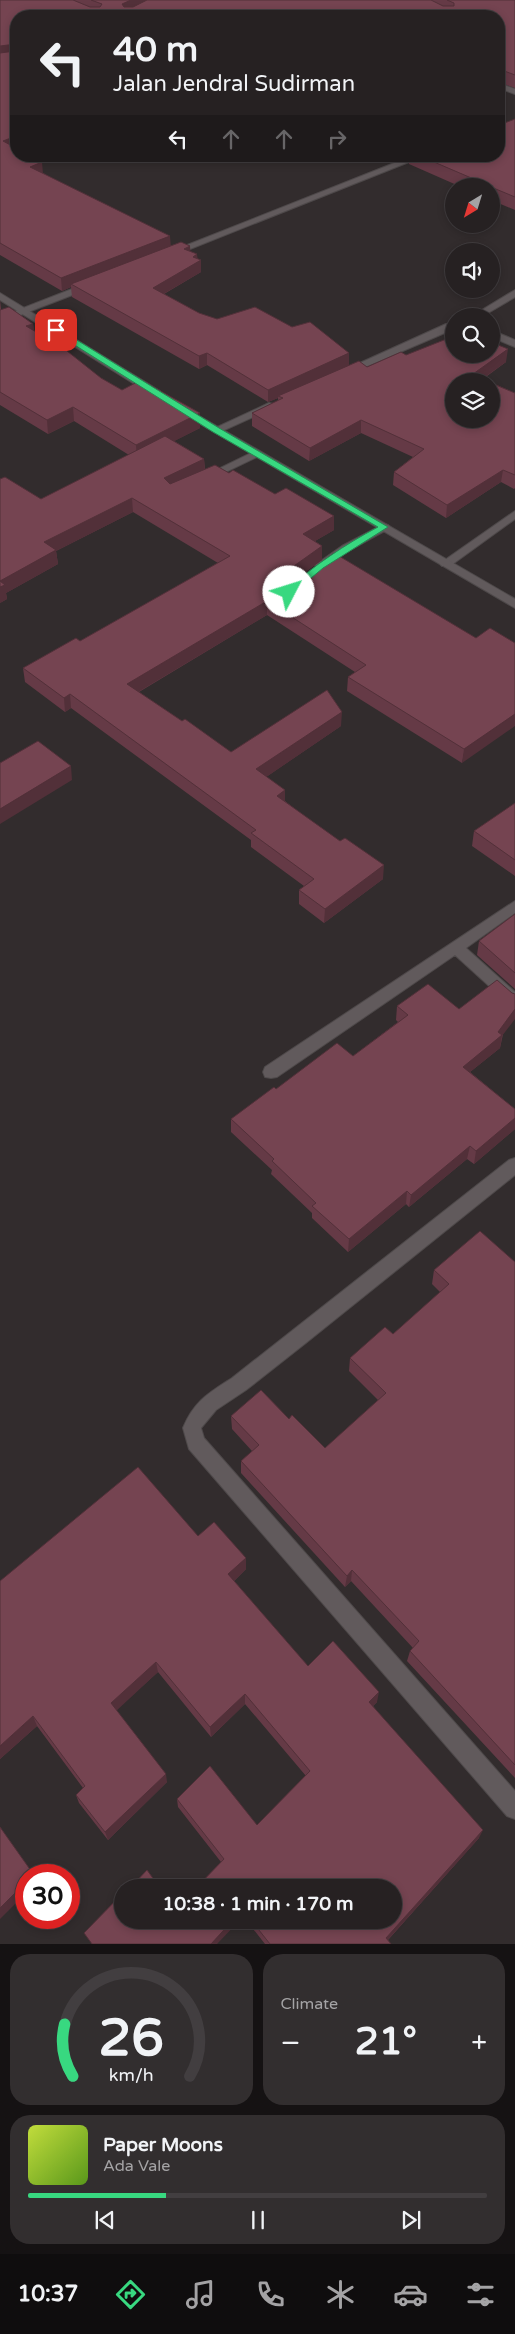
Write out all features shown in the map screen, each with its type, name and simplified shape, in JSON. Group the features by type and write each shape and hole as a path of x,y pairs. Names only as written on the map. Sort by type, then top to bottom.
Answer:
{"street":[{"path":"161,257 405,162"},
{"path":"0,320 97,282"},
{"path":"490,308 515,293"},
{"path":"0,296 216,430 515,604"},
{"path":"333,378 445,328"},
{"path":"500,337 515,344"},
{"path":"216,430 279,402"},
{"path":"197,481 256,453"},
{"path":"446,564 515,514"},
{"path":"313,572 346,548 384,527"},
{"path":"271,1072 515,906"},
{"path":"456,947 515,1000"},
{"path":"515,1165 293,1342 209,1404 197,1417 192,1428 196,1443 515,1808"}],"building":[{"path":"0,0 73,0 90,7 100,7 102,4 91,0 131,0 122,4 124,7 133,7 147,0 431,0 443,6 454,6 454,3 447,0 515,0 515,75 505,71 505,10 10,10 10,45 0,46"},
{"path":"10,52 10,138 3,141 10,145 10,162 42,162 30,167 170,236 61,278 0,243 0,53"},
{"path":"515,119 515,197 500,191 500,178 471,178 434,162 505,162 505,123"},
{"path":"181,242 190,246 184,249 197,254 193,257 201,260 153,288 199,313 217,319 255,307 292,327 310,322 349,353 268,390 207,353 199,356 71,284"},
{"path":"9,307 33,324 26,326 62,347 101,378 122,390 141,380 200,413 136,445 73,407 47,420 0,392 0,310"},
{"path":"445,340 445,363 488,363 474,373 445,373 445,428 500,428 500,387 515,393 515,475 503,470 447,505 394,472 424,449 361,420 310,448 252,413 283,398 278,396 359,361 367,367 401,352 406,355"},
{"path":"500,346 508,349 500,355"},
{"path":"165,436 204,459 164,478 170,484 215,465 229,473 233,470 275,494 286,488 334,516 303,534 322,546 284,573 282,577 284,582 294,582 334,553 476,638 490,628 515,643 515,714 464,749 348,677 366,665 267,601 127,684 182,721 185,719 231,752 327,690 342,712 256,769 285,790 277,796 340,841 345,838 384,865 325,909 299,890 314,879 251,833 256,830 70,694 64,698 23,668 76,638 80,641 230,556 132,498 44,542 56,550 0,581 0,479 5,477 41,499"},
{"path":"38,741 71,766 0,809 0,763"},
{"path":"515,803 515,860 474,831"},
{"path":"515,914 515,973 479,941"},
{"path":"497,980 515,994 515,1009 498,1032 502,1035 463,1067 515,1109 515,1118 476,1151 470,1146 411,1195 407,1191 349,1239 312,1206 316,1203 272,1161 274,1159 231,1119 274,1087 276,1089 337,1043 353,1056 408,1015 397,1006 428,984 459,1009"},
{"path":"480,1231 515,1262 515,1765 410,1651 419,1641 352,1570 347,1576 241,1461 259,1445 231,1416 261,1390 289,1419 292,1415 325,1448 386,1393 350,1358 385,1327 393,1334 449,1284 434,1270"},
{"path":"138,1467 198,1536 214,1522 246,1558 228,1574 308,1666 333,1641 379,1692 369,1702 483,1830 402,1920 402,1879 205,1879 224,1859 177,1799 210,1766 257,1825 310,1771 245,1694 210,1727 156,1662 111,1703 166,1774 105,1832 76,1795 85,1786 33,1716 0,1746 0,1581"},
{"path":"0,1827 26,1864 15,1864 15,1893 0,1908"},
{"path":"147,1870 154,1879 138,1879"},
{"path":"114,1902 114,1929 225,1929 211,1944 92,1944 84,1933"},
{"path":"258,1929 394,1929 386,1938 391,1944 270,1944"}],"route":[{"path":"56,330 216,430 384,527 346,548 320,566 289,592"}]}
